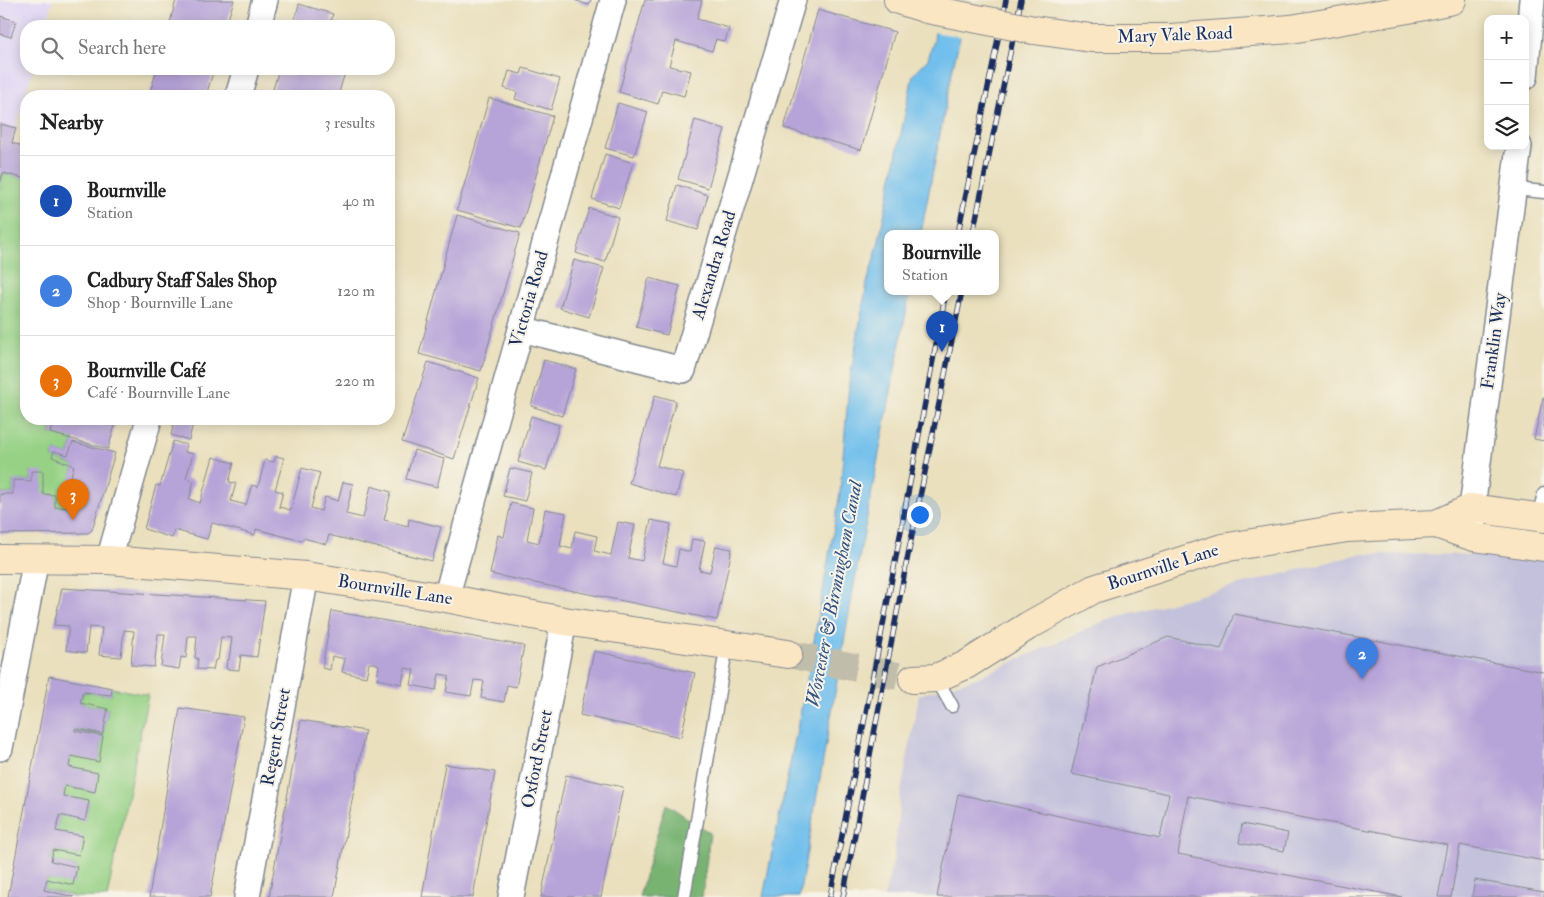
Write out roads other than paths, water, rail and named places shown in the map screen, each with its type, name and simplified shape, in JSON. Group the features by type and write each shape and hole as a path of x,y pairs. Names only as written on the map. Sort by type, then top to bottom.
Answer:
{"street":[{"path":"260,20 265,0"},
{"name":"Victoria Road","path":"446,598 613,0"},
{"name":"Alexandra Road","path":"521,329 683,370 794,0"},
{"name":"Mary Vale Road","path":"898,0 927,9 1034,30 1091,38 1179,37 1292,28 1452,0"},
{"path":"1527,60 1532,0"},
{"path":"240,90 244,75"},
{"name":"Franklin Way","path":"1474,537 1472,508 1519,150"},
{"path":"109,560 146,425"},
{"path":"1472,508 1542,509"},
{"name":"Bournville Lane","path":"924,678 966,665 1028,626 1094,589 1222,548 1347,528 1436,524 1472,508"},
{"name":"Bournville Lane","path":"1436,524 1474,537 1544,547"},
{"name":"Bournville Lane","path":"0,559 109,560 306,576 446,598 564,620 788,654"},
{"path":"0,748 36,559"},
{"name":"Regent Street","path":"247,897 306,576"},
{"name":"Oxford Street","path":"511,897 564,620"}],"lane":[{"path":"1515,189 1544,192"},
{"path":"684,897 727,644"},
{"path":"924,678 952,706"}],"water":[{"name":"Worcester & Birmingham Canal","path":"939,0 969,0 953,67 922,230 884,230 884,295 909,295 854,585 799,897 763,897 808,675 840,493 849,383 867,283 878,245 913,75 928,59 934,40"}],"tunnel":[{"path":"788,654 913,679"}],"railway":[{"path":"959,230 1006,0"},
{"path":"974,230 1021,0"},
{"path":"830,897 945,295"},
{"path":"843,897 907,560 961,295"}],"place":[{"name":"Bournville","path":"942,352"},
{"name":"Bournville Café","path":"73,520"},
{"name":"Cadbury Staff Sales Shop","path":"1362,679"}]}
